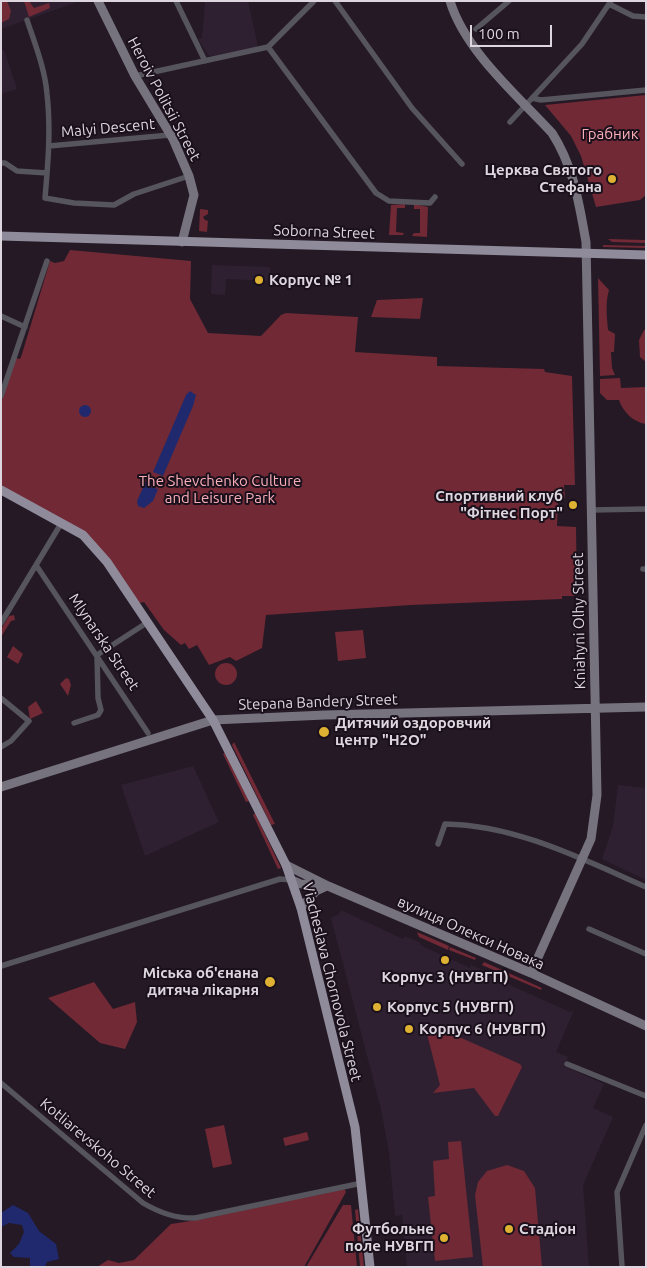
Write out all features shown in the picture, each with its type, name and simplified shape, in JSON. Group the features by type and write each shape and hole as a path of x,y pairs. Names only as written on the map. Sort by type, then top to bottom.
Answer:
{"main road":[{"name":"Soborna Street","path":"1,236 646,255"},
{"name":"Viacheslava Chornovola Street","path":"1,490 62,522 93,543 214,720 286,864 301,908 355,1128 370,1267"}],"street":[{"name":"Heroiv Politsii Street","path":"98,1 134,76 170,135 189,176 194,194 182,242"},
{"path":"176,1 205,61"},
{"path":"134,76 268,47 314,1"},
{"path":"335,1 412,108 462,164"},
{"name":"Kniahyni Olhy Street","path":"450,1 461,27 474,46 529,101 567,159 580,208 585,254 597,795 591,839 584,859 531,973"},
{"path":"476,29 509,1"},
{"path":"510,122 582,44 610,2 633,16 646,17"},
{"path":"27,20 43,72 47,93 49,146 45,198 74,203 114,205 134,194 189,176"},
{"path":"268,47 376,193 389,202 430,203 435,196"},
{"path":"529,101 646,90"},
{"name":"Malyi Descent","path":"49,146 170,135"},
{"path":"1,163 5,163 17,171 47,173"},
{"path":"1,396 47,261"},
{"path":"1,316 26,327"},
{"path":"591,510 646,509"},
{"path":"1,623 62,522"},
{"name":"Mlynarska Street","path":"36,565 148,733"},
{"path":"74,723 98,714 101,710 98,698 97,655 148,622"},
{"path":"1,698 29,721 10,741 1,746"},
{"name":"Stepana Bandery Street","path":"1,787 214,720 325,715 646,707"},
{"path":"438,844 445,824 487,827 584,859 646,887"},
{"name":"вулиця Олекси Новака","path":"286,864 328,886 531,973 646,1026"},
{"path":"292,880 306,874"},
{"path":"1,966 280,878 301,884 328,886"},
{"path":"301,908 316,891 328,886"},
{"path":"589,930 646,954"},
{"path":"568,1064 646,1096"},
{"name":"Kotliarevskoho Street","path":"1,1083 143,1203 156,1211 181,1219 196,1218 362,1183"},
{"path":"622,1267 617,1192 646,1125"}],"shaded area":[{"path":"1,1 80,1 1,29"},
{"path":"205,1 248,1 258,47 212,56 208,55 198,39 202,38"},
{"path":"4,50 17,89 1,94 1,51"},
{"name":"Корпус № 1","path":"212,265 270,267 270,281 226,279 225,295 211,294"},
{"path":"190,391 196,395 193,406 163,476 153,472 186,395"},
{"path":"83,405 87,405 91,411 87,417 83,417 79,413 79,409"},
{"path":"146,481 150,487 158,489 153,501 144,508 138,506 137,501"},
{"path":"193,766 219,822 145,856 121,785"},
{"path":"618,785 646,788 646,880 602,859 613,826"},
{"path":"341,910 403,939 405,936 421,943 420,945 470,968 471,965 480,969 479,971 570,1012 574,1010 556,1052 568,1057 564,1066 604,1084 593,1108 613,1117 583,1185 589,1267 407,1267 402,1215 395,1216 389,1152 381,1109 331,918 339,914"},
{"path":"13,1205 28,1213 39,1231 56,1244 59,1259 47,1262 45,1267 30,1267 30,1258 14,1257 10,1253 19,1244 24,1232 22,1225 9,1223 1,1227 1,1213"}],"green space":[{"path":"1,1 7,1 11,11 9,19 1,23"},
{"path":"24,1 29,1 34,8 49,3 50,8 29,17"},
{"name":"Грабник","path":"646,95 646,195 640,200 596,207 581,156 571,136 545,105"},
{"path":"405,204 405,208 397,208 396,232 404,233 403,235 389,235 391,205"},
{"path":"414,204 428,207 427,237 412,236 414,233 420,233 420,209 414,209"},
{"path":"200,209 208,210 208,214 203,217 208,221 207,232 199,231"},
{"path":"608,239 646,240 646,243 612,242"},
{"path":"603,245 646,246 646,248 603,247"},
{"name":"The Shevchenko Culture and Leisure Park","path":"70,250 191,261 190,299 208,333 261,336 281,315 286,313 358,317 355,352 437,357 437,366 544,369 545,372 572,376 575,485 564,485 565,498 558,499 557,526 576,527 577,591 574,596 562,596 562,599 411,605 266,615 262,648 236,661 230,657 209,665 197,645 189,649 185,643 181,645 164,630 144,602 136,604 96,545 1,490 1,403 16,358 20,359 22,354 50,261 55,263 64,261"},
{"path":"598,278 609,290 607,300 608,330 615,334 614,352 611,352 612,368 615,375 600,376"},
{"path":"423,298 420,319 371,317 377,300"},
{"path":"644,330 646,330 646,362 640,357 639,340"},
{"path":"620,378 621,388 646,387 646,424 629,416 619,400 607,400 600,393 600,379"},
{"path":"14,615 15,620 11,621 1,637 1,629 9,616"},
{"path":"363,630 366,658 338,661 335,632"},
{"path":"13,646 23,654 18,664 7,657"},
{"path":"226,663 234,666 237,674 234,682 226,685 218,682 215,674 218,666"},
{"path":"66,678 69,679 71,685 68,696 60,684"},
{"path":"36,701 43,713 30,719 28,707"},
{"path":"234,742 275,824 271,825 232,745"},
{"path":"225,753 249,801 246,802 223,754"},
{"path":"255,813 281,868 278,869 253,815"},
{"path":"417,932 449,946 448,950 419,937"},
{"path":"450,947 476,958 475,960 449,950"},
{"path":"484,962 542,988 541,990 482,965"},
{"path":"94,982 113,1009 135,1002 137,1022 125,1049 100,1043 48,998"},
{"path":"430,1024 520,1064 522,1067 498,1116 495,1116 474,1088 433,1093 440,1085 425,1026"},
{"path":"224,1125 232,1164 213,1168 205,1129"},
{"path":"307,1132 309,1140 285,1146 283,1138"},
{"path":"461,1141 473,1257 435,1261 428,1197 435,1196 433,1161 449,1159 448,1142"},
{"name":"Стадіон","path":"507,1165 524,1171 535,1188 542,1267 483,1267 475,1195 478,1182 487,1171"},
{"path":"344,1188 346,1192 304,1267 97,1267 108,1260 119,1263 134,1260 171,1224 203,1219"},
{"path":"343,1205 351,1205 357,1267 306,1267"},
{"path":"358,1209 364,1267 360,1267 355,1210"}],"place":[{"name":"Церква Святого Стефана","path":"612,179"},
{"name":"Корпус № 1","path":"259,280"},
{"name":"Спортивний клуб \"Фітнес Порт\"","path":"573,505"},
{"name":"Дитячий оздоровчий центр \"H2O\"","path":"324,732"},
{"name":"Корпус 3 (НУВГП)","path":"445,960"},
{"name":"Міська об'єнана дитяча лікарня","path":"270,982"},
{"name":"Корпус 5 (НУВГП)","path":"377,1007"},
{"name":"Корпус 6 (НУВГП)","path":"409,1029"},
{"name":"Стадіон","path":"509,1229"},
{"name":"Футбольне поле НУВГП","path":"444,1238"}]}
